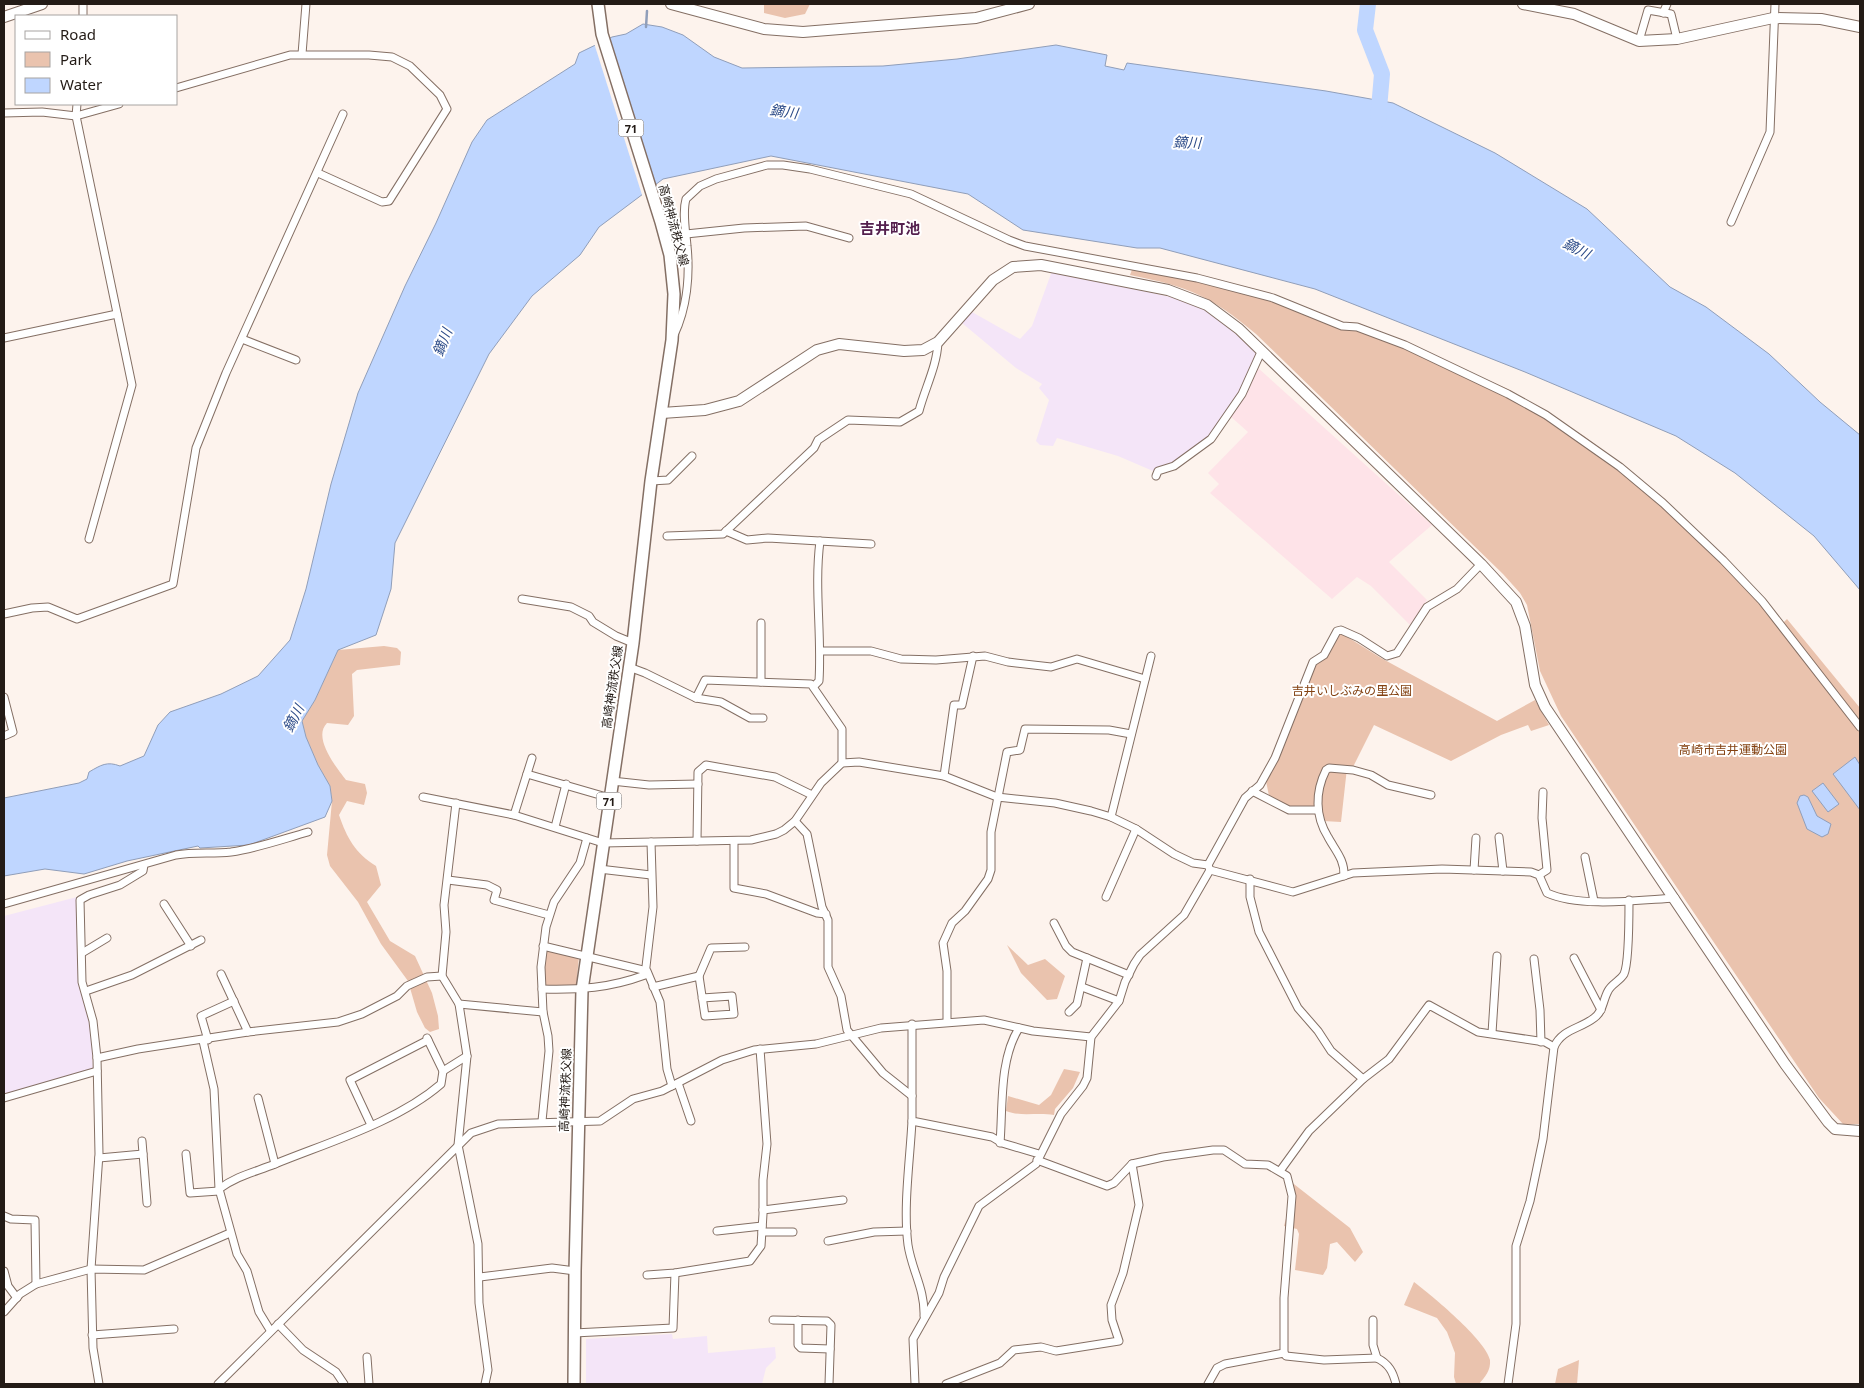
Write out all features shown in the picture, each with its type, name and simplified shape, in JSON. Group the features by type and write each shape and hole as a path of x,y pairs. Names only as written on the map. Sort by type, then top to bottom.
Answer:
{"main road":[{"name":"高崎神流秩父線","path":"574,1384 582,990 633,643 651,482 672,340 674,282 670,255 661,222 602,34 598,4"}],"street":[{"path":"4,17 42,4"},
{"path":"302,54 306,4"},
{"path":"671,4 764,29 803,32 976,18 1030,4"},
{"path":"1523,4 1574,14 1640,41 1677,39 1773,18 1821,19 1860,27"},
{"path":"1663,13 1667,4"},
{"path":"1731,222 1770,132 1775,4"},
{"path":"1640,41 1648,10 1671,14 1677,39"},
{"path":"178,87 302,54 369,54 392,57 410,66 440,95 447,109 388,202 382,202 318,173"},
{"path":"77,105 76,116 132,385 89,538"},
{"path":"4,113 42,112 76,116 115,105"},
{"path":"4,614 48,607 76,619 173,584 196,448 242,339 343,114"},
{"path":"672,340 681,322 686,296 684,204 690,194 700,186 767,165 810,169 911,194 1025,246 1197,278 1272,298 1342,326 1357,327 1405,345 1508,394 1546,415 1620,467 1663,504 1743,581 1860,727"},
{"path":"686,234 744,228 806,226 849,238"},
{"path":"662,413 705,410 739,401 817,350 839,344 904,351 923,350 938,342 993,280 1013,267 1041,265 1168,290 1188,296 1223,316 1481,564 1516,602 1525,626 1535,686 1545,707 1676,898 1786,1064 1828,1122 1835,1129 1860,1131"},
{"path":"4,338 117,314"},
{"path":"242,339 296,360"},
{"path":"668,536 717,535 726,531 814,448 818,440 839,424 848,420 900,422 920,411 925,388 937,357 938,342"},
{"path":"1156,476 1158,471 1174,466 1211,439 1242,394 1261,352"},
{"path":"651,482 668,480 692,456"},
{"path":"726,531 747,540 768,538 871,544"},
{"path":"814,686 820,681 821,650 818,629 817,564 820,541"},
{"path":"915,1384 913,1339 924,1316 939,1293 944,1277 979,1206 1030,1170 1061,1114 1084,1086 1087,1078 1092,1037 1119,1001 1125,982 1140,955 1184,915 1245,798 1260,785 1275,758 1313,662 1324,655 1337,631 1341,630 1359,638 1387,656 1392,656 1397,653 1427,607 1457,589 1481,564"},
{"path":"522,599 571,607 589,616 593,622 616,636 633,643"},
{"path":"761,623 761,682"},
{"path":"821,650 871,651 901,659 927,660 985,656 1008,662 1051,666 1070,660 1083,660 1145,679"},
{"path":"944,776 954,705 962,705 973,656"},
{"path":"1111,817 1151,656"},
{"path":"629,668 645,673 696,698 721,702 750,718 763,718"},
{"path":"696,698 705,680 811,684 842,729 842,763"},
{"path":"4,697 14,732 4,736"},
{"path":"947,1021 947,971 943,943 952,923 965,911 988,879 991,870 991,832 1007,752 1020,750 1026,729 1109,730 1131,734"},
{"path":"514,815 532,758"},
{"path":"423,797 514,815 603,843 734,841 776,834 794,821 820,783 842,763 859,762 944,776 997,797 1074,806 1111,817 1136,829 1174,854 1193,863 1293,892 1353,873 1442,869 1531,872 1539,875 1547,894 1594,901 1676,898"},
{"path":"697,841 698,772 701,768 713,765 732,771 775,777 812,795"},
{"path":"1344,876 1341,858 1326,836 1317,810 1319,791 1324,774 1329,768 1353,770 1371,775 1388,785 1431,795"},
{"path":"527,774 610,798"},
{"path":"612,781 649,785 698,784"},
{"path":"555,827 566,784"},
{"path":"1252,792 1289,810 1317,810"},
{"path":"1539,875 1547,870 1542,818 1543,792"},
{"path":"456,803 444,905 446,932 442,976 459,1004 467,1056 458,1146 478,1244 481,1329 488,1370 485,1384"},
{"path":"794,821 807,834 822,907 826,914 828,926 827,960 840,990 844,1022 850,1035 883,1073 912,1096"},
{"path":"1106,897 1136,829"},
{"path":"4,904 185,854 229,852 255,848 308,832"},
{"path":"1499,836 1503,871"},
{"path":"542,1121 549,1051 543,1012 541,967 543,946 549,915 554,902 580,863 587,838"},
{"path":"1474,870 1476,838"},
{"path":"734,841 734,888 766,894 817,913 826,914"},
{"path":"651,842 653,907 647,971 662,1010 667,1070 675,1084 690,1121"},
{"path":"1585,857 1594,901"},
{"path":"99,1384 92,1335 91,1269 99,1158 97,1058 93,1021 82,982 80,900 134,878 143,872 144,865"},
{"path":"599,869 651,875"},
{"path":"1250,879 1250,897 1259,932 1298,1008 1318,1031 1330,1051 1363,1079"},
{"path":"448,880 486,885 497,890 494,900 549,915"},
{"path":"1508,1384 1516,1324 1516,1246 1530,1201 1543,1139 1554,1047 1557,1040 1570,1030 1595,1018 1601,1010 1609,989 1624,974 1629,925 1628,900"},
{"path":"164,904 191,946"},
{"path":"1054,923 1066,946 1072,952 1130,975"},
{"path":"82,952 107,938"},
{"path":"86,991 132,975 200,940"},
{"path":"543,946 647,971"},
{"path":"702,998 732,996 734,1014 705,1016 702,998 699,976 711,948 745,946"},
{"path":"1492,1033 1496,956"},
{"path":"1069,1012 1077,1004 1087,958"},
{"path":"1574,958 1601,1010"},
{"path":"1534,959 1540,1010 1541,1042"},
{"path":"542,989 582,990 627,982 645,974 647,971"},
{"path":"221,974 248,1032"},
{"path":"97,1058 138,1049 248,1032 338,1022 362,1014 397,996 407,986 420,980 427,977 442,976"},
{"path":"654,987 699,976"},
{"path":"1082,987 1119,1001"},
{"path":"234,1001 201,1016 214,1089 219,1190 230,1233 237,1254 247,1271 258,1312 270,1330"},
{"path":"459,1004 543,1012"},
{"path":"1280,1171 1309,1131 1363,1079 1389,1059 1429,1005 1478,1032 1541,1042 1554,1047"},
{"path":"218,1384 270,1330 471,1133 498,1124 542,1121 578,1123 606,1119 633,1099 675,1084 722,1060 760,1049 816,1044 850,1035 912,1024 984,1020 1019,1028 1092,1037"},
{"path":"912,1024 912,1121 907,1231 914,1272 924,1296 924,1316"},
{"path":"1000,1142 1005,1073 1012,1039 1019,1028"},
{"path":"186,1154 190,1193 219,1190 232,1180 275,1164 386,1119 432,1092 441,1084 442,1071 428,1039 350,1080 371,1125"},
{"path":"647,1275 675,1273 750,1261 761,1246 763,1180 767,1144 760,1049"},
{"path":"442,1071 467,1056"},
{"path":"4,1098 97,1071"},
{"path":"258,1098 275,1164"},
{"path":"912,1121 984,1135 1107,1186 1114,1183 1132,1164 1163,1157 1224,1150 1245,1164 1268,1165 1280,1171 1287,1176 1292,1196 1284,1298 1284,1353"},
{"path":"142,1141 147,1203"},
{"path":"99,1158 143,1154"},
{"path":"946,1384 1000,1363 1014,1350 1041,1347 1056,1351 1119,1341 1112,1320 1111,1305 1123,1273 1139,1205 1132,1164"},
{"path":"763,1210 843,1200"},
{"path":"4,1216 11,1219 35,1220 36,1284"},
{"path":"717,1231 762,1229 793,1232"},
{"path":"828,1241 874,1232 907,1231"},
{"path":"4,1312 17,1298 36,1284 91,1269 144,1270 230,1233"},
{"path":"480,1277 552,1268 575,1271"},
{"path":"4,1271 8,1286 17,1298"},
{"path":"574,1333 673,1328 675,1273"},
{"path":"773,1320 827,1321 831,1325 829,1384"},
{"path":"798,1320 798,1345 802,1348 830,1349"},
{"path":"1373,1320 1373,1345 1377,1358"},
{"path":"278,1324 303,1350 336,1372 344,1384"},
{"path":"92,1335 174,1329"},
{"path":"1208,1384 1217,1368 1225,1364 1284,1353 1286,1356 1302,1359 1351,1360 1377,1358 1386,1363 1393,1373 1396,1384"},
{"path":"367,1357 369,1384"}],"shaded area":[{"path":"1052,271 1184,300 1205,310 1225,324 1257,354 1252,370 1231,408 1210,438 1174,464 1153,471 1118,456 1057,438 1053,446 1040,445 1036,441 1049,400 1039,388 1042,384 1016,368 962,323 972,312 1020,339 1032,326"},
{"path":"1257,367 1432,525 1389,562 1427,600 1410,625 1371,586 1357,577 1332,599 1210,493 1219,484 1208,473 1248,432 1230,416"},
{"path":"77,897 79,982 90,1019 93,1070 4,1094 4,916"},
{"path":"672,1334 673,1339 707,1336 708,1353 775,1347 776,1358 766,1368 762,1384 586,1384 586,1339"}],"green space":[{"path":"764,4 810,4 805,14 785,18 764,13"},
{"name":"高崎市吉井運動公園","path":"1134,264 1244,287 1342,322 1359,323 1510,390 1584,436 1622,465 1783,623 1787,619 1860,708 1860,1124 1843,1124 1819,1098 1561,716 1540,671 1527,605 1520,593 1503,574 1256,334 1225,310 1198,294 1168,284 1130,275"},
{"name":"吉井いしぶみの里公園","path":"1341,633 1381,658 1497,721 1535,700 1549,725 1531,731 1528,725 1501,735 1451,761 1374,725 1353,767 1347,768 1341,822 1323,821 1315,805 1304,810 1286,806 1269,796 1266,781 1315,664 1326,656"},
{"path":"384,646 397,648 401,652 400,665 357,670 352,674 354,716 348,725 327,723 323,729 322,737 328,753 346,780 365,784 367,793 364,805 347,801 339,815 345,831 357,850 376,866 381,885 367,902 390,941 415,956 432,993 439,1029 430,1032 425,1028 417,1012 408,981 381,944 358,902 330,866 327,855 332,801 330,786 318,765 306,737 302,721 315,700 338,650"},
{"path":"1007,945 1028,965 1045,959 1065,976 1057,999 1047,1000 1021,973"},
{"path":"549,949 579,956 576,988 545,986 545,951"},
{"path":"1064,1069 1080,1072 1073,1088 1055,1109 1054,1115 1018,1114 1006,1111 1008,1096 1039,1105 1051,1095"},
{"path":"1290,1181 1350,1228 1363,1252 1355,1262 1337,1242 1330,1244 1327,1268 1323,1275 1295,1270 1299,1234 1297,1229 1284,1226 1289,1207"},
{"path":"1414,1282 1457,1318 1486,1351 1490,1360 1490,1367 1479,1384 1456,1384 1454,1377 1455,1353 1447,1332 1437,1318 1404,1305"},
{"path":"1579,1360 1577,1384 1555,1384 1558,1369"}],"water":[{"name":"鏑川","path":"643,24 662,27 683,35 714,57 742,68 883,66 957,59 1056,45 1107,55 1105,66 1124,70 1127,63 1326,91 1393,103 1495,153 1587,209 1670,287 1706,307 1769,354 1820,402 1860,435 1860,590 1814,536 1735,473 1676,436 1525,372 1315,289 1160,248 1137,248 1023,230 968,194 771,156 663,179 599,227 580,255 532,296 489,354 395,543 391,589 376,635 338,650 315,700 302,721 306,737 318,765 330,786 332,801 325,817 249,845 200,848 198,846 127,861 84,874 45,869 4,876 4,798 79,783 87,779 89,772 101,766 111,764 120,766 144,756 158,725 170,712 221,694 258,676 290,640 306,589 331,484 358,393 472,142 487,120 575,64 579,53 612,37 626,34"},
{"path":"1855,757 1860,765 1860,810 1833,774"},
{"path":"1823,783 1839,804 1828,812 1812,791"},
{"path":"1800,796 1808,797 1817,816 1831,824 1828,834 1822,837 1807,829 1797,803"}],"pier":[{"path":"609,35 656,188 643,198 594,43"}],"waterway":[{"path":"1368,4 1365,30 1382,74 1378,120"},
{"path":"646,27 647,11"}],"district":[{"name":"吉井町池","path":"890,228"}]}
